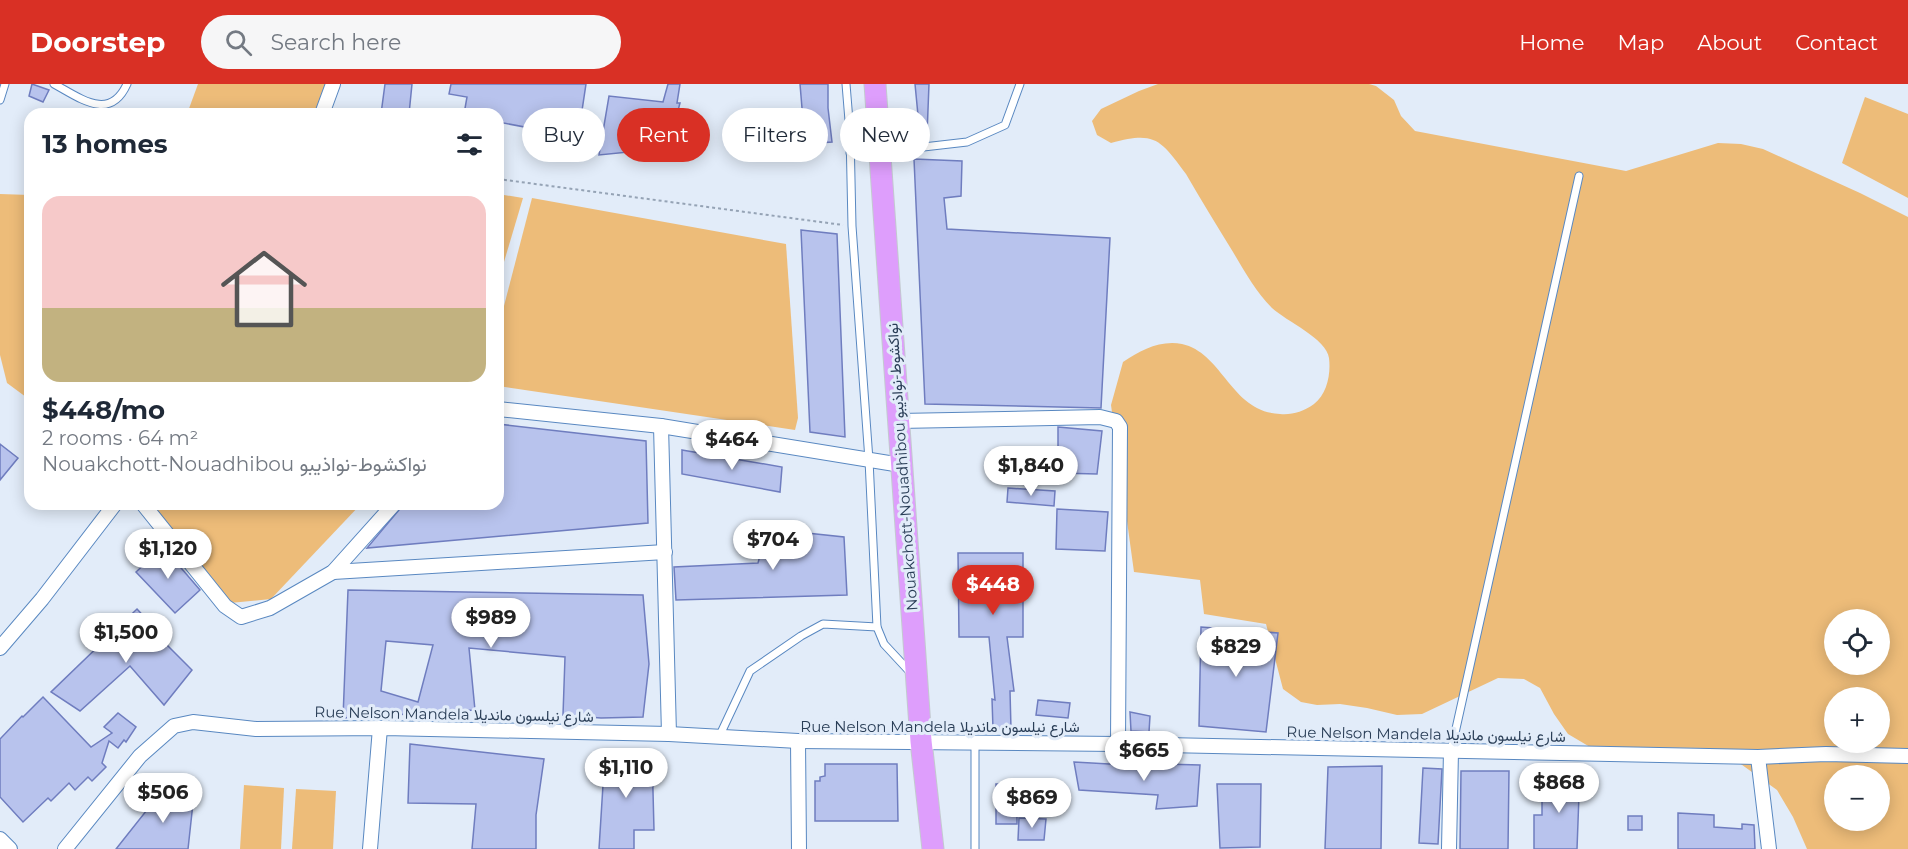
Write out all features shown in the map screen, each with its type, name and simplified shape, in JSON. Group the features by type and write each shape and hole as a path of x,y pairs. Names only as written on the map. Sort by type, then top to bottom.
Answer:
{"highway":[{"name":"Nouakchott-Nouadhibou نواكشوط-نواذيبو","path":"875,84 877,108"},
{"name":"Nouakchott-Nouadhibou نواكشوط-نواذيبو","path":"881,162 921,741 933,849"}],"street":[{"path":"324,108 333,84"},
{"path":"504,411 661,426 901,465"},
{"path":"899,421 1100,417 1116,421 1120,427 1118,744"},
{"path":"661,426 669,734"},
{"path":"0,648 42,599 110,510"},
{"path":"148,510 225,606 241,617 270,608 333,572 389,510"},
{"path":"333,572 665,552"},
{"name":"Rue Nelson Mandela شارع نيلسون مانديلا","path":"65,849 140,756 174,726 193,722 256,729 380,728 669,734 798,741 1118,744 1758,757 1826,754 1908,756"},
{"path":"370,849 380,728"},
{"path":"798,741 799,849"},
{"path":"1449,849 1451,751"},
{"path":"1758,757 1769,849"},
{"path":"0,839 10,849"}],"lane":[{"path":"0,100 5,84"},
{"path":"54,84 87,101 102,105 112,104 122,96 127,84"},
{"path":"846,84 847,108"},
{"path":"930,146 967,142 1005,125 1020,84"},
{"path":"850,162 852,226 869,460 877,627 884,644 917,679"},
{"path":"1451,751 1579,176"},
{"path":"719,737 750,672 801,636 823,624 877,627"},
{"path":"975,742 975,849"}],"path":[{"path":"504,180 852,226"}],"shaded area":[{"path":"198,84 330,84 320,108 189,108"},
{"path":"1158,84 1369,84 1376,86 1394,100 1401,116 1415,131 1626,171 1718,143 1741,144 1763,149 1908,217 1908,849 1807,849 1793,817 1777,790 1731,757 1705,748 1590,747 1568,734 1540,688 1524,679 1498,678 1422,714 1397,715 1340,704 1317,705 1301,702 1283,689 1266,624 1204,614 1200,580 1134,572 1111,405 1123,362 1151,347 1166,343 1182,344 1208,358 1238,393 1250,403 1263,411 1284,414 1302,411 1318,400 1329,377 1329,358 1327,351 1314,337 1278,313 1261,295 1186,174 1170,153 1155,141 1147,138 1126,139 1111,143 1097,135 1092,121 1101,109"},
{"path":"1865,97 1908,114 1908,198 1842,163"},
{"path":"0,194 24,195 24,396 7,383 0,355"},
{"path":"504,195 523,198 504,262"},
{"path":"532,198 786,244 798,418 795,430 504,387 504,306"},
{"path":"156,510 355,510 271,599 230,603"},
{"path":"244,785 284,788 281,849 240,849"},
{"path":"296,789 336,791 333,849 292,849"}],"building":[{"path":"32,84 49,90 43,102 29,96"},
{"path":"385,84 412,84 410,108 382,108"},
{"path":"451,84 586,84 582,108 522,108 522,126 504,123 504,108 465,108 467,97 449,94"},
{"path":"668,84 680,84 677,103 680,103 679,108 617,108 617,153 605,154 605,120 609,96 663,102"},
{"path":"800,84 828,84 828,108 802,108"},
{"path":"915,84 929,84 928,108 917,108"},
{"path":"828,108 832,142 828,142"},
{"path":"930,160 962,161 961,196 944,198 947,229 1110,238 1101,408 925,404 914,162 930,162"},
{"path":"801,230 837,234 845,437 810,432"},
{"path":"504,425 646,441 648,523 367,548 399,510 504,510"},
{"path":"1058,427 1102,431 1097,474 1058,473"},
{"path":"0,444 18,458 0,480"},
{"path":"682,450 782,467 780,492 682,474"},
{"path":"1008,488 1055,491 1054,506 1007,502"},
{"path":"1057,509 1108,512 1105,551 1056,549"},
{"path":"759,528 844,537 847,595 676,600 674,567 758,563 762,548"},
{"path":"163,547 200,590 175,613 136,572"},
{"path":"958,553 1023,553 1023,637 1007,637 1014,691 1010,691 1011,729 993,729 992,699 995,700 989,637 959,637"},
{"path":"348,590 643,595 649,664 643,717 601,718 563,715 565,657 469,648 475,710 343,718","holes":["386,641 433,645 418,702 381,691"]},
{"path":"137,609 162,636 160,638 192,670 164,705 130,666 80,711 51,692"},
{"path":"1201,627 1278,633 1266,732 1199,726"},
{"path":"43,697 91,747 112,733 104,727 118,713 136,727 126,742 124,740 118,748 109,741 102,763 106,767 92,781 88,777 75,790 69,783 51,801 48,798 23,822 0,797 0,739"},
{"path":"1038,700 1070,703 1068,718 1036,715"},
{"path":"1130,712 1150,716 1149,732 1131,731"},
{"path":"410,744 544,759 536,815 536,849 472,849 476,804 408,803"},
{"path":"605,753 652,753 654,830 634,830 634,849 599,849"},
{"path":"1074,762 1162,767 1163,764 1200,765 1197,806 1156,809 1158,795 1079,790"},
{"path":"825,764 897,764 898,821 815,821 815,781 820,781 820,777 825,776"},
{"path":"1382,766 1381,849 1325,849 1328,767"},
{"path":"1566,767 1580,768 1577,849 1534,849 1534,815 1542,815 1542,800 1564,801 1564,778 1539,777 1538,773"},
{"path":"1423,768 1442,769 1438,844 1419,843"},
{"path":"1461,771 1509,771 1508,849 1460,849"},
{"path":"996,784 1017,784 1017,824 996,824"},
{"path":"1217,784 1261,784 1260,847 1220,848"},
{"path":"162,791 194,794 188,849 116,849"},
{"path":"1678,813 1714,815 1714,827 1742,829 1742,824 1754,825 1755,849 1678,849"},
{"path":"1628,816 1642,816 1642,830 1628,830"},
{"path":"1019,818 1046,819 1044,840 1018,840"}]}
